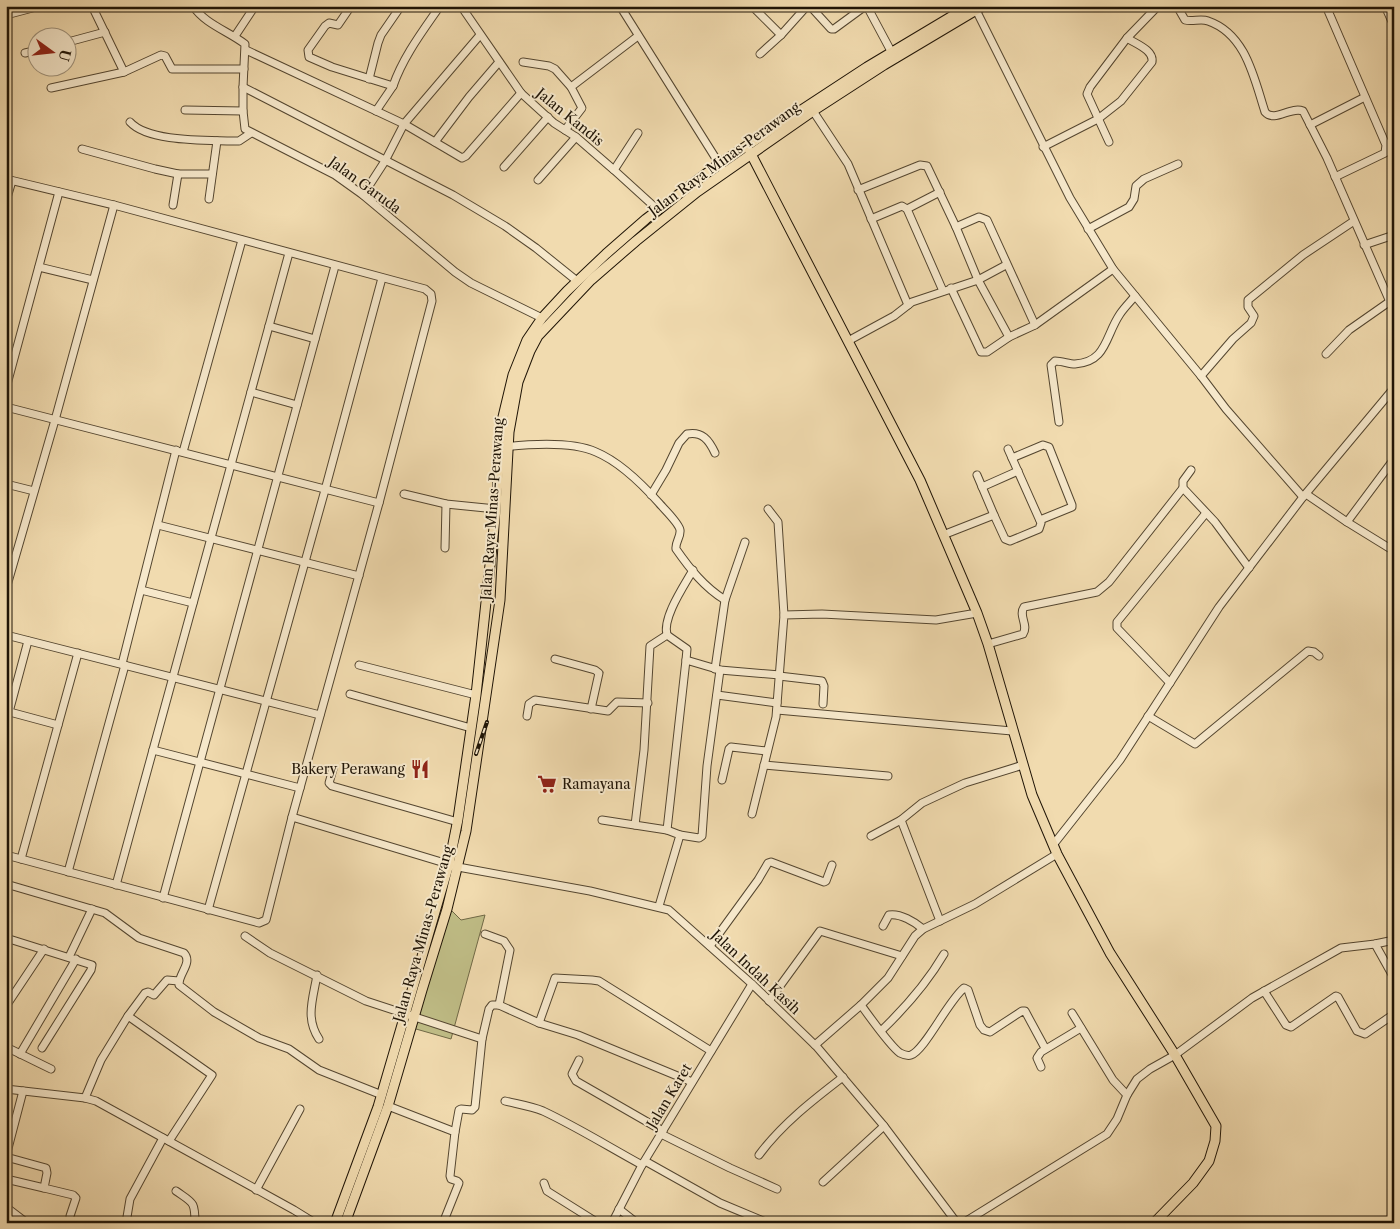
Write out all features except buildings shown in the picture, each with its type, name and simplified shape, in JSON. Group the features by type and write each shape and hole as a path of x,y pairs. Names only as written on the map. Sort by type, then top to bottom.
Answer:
{"main road":[{"name":"Jalan Raya Minas-Perawang","path":"345,1223 388,1106 458,822 476,695 504,447 509,432 518,382 526,358 538,336 591,280 697,192 725,173 749,151 892,53 976,8"},
{"name":"Jalan Raya Minas-Perawang","path":"335,1223 365,1146 447,909 466,831 500,600 504,447 502,421 516,368 527,340 542,318 612,248 658,210 720,164 749,151 813,112 976,8"},
{"path":"749,151 920,480 977,613 988,644 1032,795 1057,854 1110,953 1175,1056 1216,1126 1209,1161 1193,1183 1154,1223"}],"street":[{"path":"6,15 40,6"},
{"path":"92,6 124,72"},
{"path":"130,122 140,130 166,138 217,141 239,140 250,133 245,129 243,111 245,44 235,36 199,16 192,6"},
{"path":"235,36 255,6"},
{"path":"352,6 338,25 327,24 307,54 318,62 392,86"},
{"path":"369,79 381,35 401,6"},
{"path":"376,110 392,86 410,50 440,6"},
{"name":"Jalan Kandis","path":"461,6 521,93 548,117 576,137 658,210"},
{"path":"620,6 725,173"},
{"path":"752,6 781,35"},
{"path":"760,54 808,6 831,29 834,29 864,7 867,8 892,53"},
{"path":"1109,142 1088,98 1088,90 1127,38 1158,6"},
{"path":"1177,6 1185,20 1206,20 1224,28 1236,40 1249,63 1265,112 1268,115 1273,117 1297,109 1303,111 1394,311"},
{"path":"1326,6 1386,145 1385,153 1334,177"},
{"path":"1385,6 1394,26"},
{"path":"976,8 1034,124 1043,147 1070,198 1113,269 1226,409 1305,496 1394,551"},
{"path":"78,39 105,32"},
{"path":"363,195 385,161 404,124 480,35"},
{"path":"571,88 638,36"},
{"path":"1043,147 1098,119 1120,101 1152,62 1153,57 1151,53 1127,38"},
{"path":"246,50 404,124 458,158 464,157 521,93"},
{"path":"51,88 124,72 161,55 165,56 172,69 244,69"},
{"path":"435,142 461,107 499,62"},
{"path":"522,62 549,66 555,69 571,88 582,108 565,130"},
{"path":"243,87 452,195 505,226 577,281"},
{"path":"1310,125 1365,97"},
{"path":"185,110 243,111"},
{"path":"813,112 848,164 908,304"},
{"path":"504,167 548,117"},
{"name":"Jalan Garuda","path":"250,133 335,175 363,195 455,272 471,283 542,318"},
{"path":"614,170 638,133"},
{"path":"538,180 576,137"},
{"path":"209,199 217,141"},
{"path":"82,149 178,174 212,174"},
{"path":"1088,229 1129,207 1134,199 1136,186 1144,179 1178,164"},
{"path":"858,190 920,165 928,166 956,226 978,280 1009,337"},
{"path":"173,205 178,174"},
{"path":"6,201 9,180 114,205 334,266 425,289 431,294 432,301 265,921 254,923 6,855"},
{"path":"6,388 59,192"},
{"path":"907,209 940,192"},
{"path":"6,589 114,205"},
{"path":"871,219 902,206 907,209 943,292"},
{"path":"956,226 979,217 984,218 990,225 1035,325"},
{"path":"1201,376 1233,339 1251,323 1254,316 1248,307 1248,300 1303,255 1354,221"},
{"path":"1364,245 1394,235"},
{"path":"68,872 124,665 158,524 242,240"},
{"path":"116,885 289,253"},
{"path":"848,341 894,316 908,304 918,299 978,280 1006,264"},
{"path":"163,898 334,266"},
{"path":"39,267 93,280"},
{"path":"951,288 981,352 987,352 1009,337 1035,325 1113,269"},
{"path":"208,910 267,702 382,278"},
{"path":"1059,422 1051,365 1055,361 1073,364 1096,358 1104,347 1119,315 1135,296"},
{"path":"1326,354 1350,330 1389,302"},
{"path":"269,326 315,339"},
{"path":"1053,845 1120,760 1219,607 1305,496 1394,388"},
{"path":"251,392 297,405"},
{"path":"6,407 379,503"},
{"path":"652,495 680,442 687,434 701,434 708,440 715,453"},
{"path":"1012,458 1043,444 1049,447 1072,507 1040,520"},
{"path":"504,447 544,445 582,448 595,451 621,468 652,495 679,526 680,533 675,546 710,591 725,600"},
{"path":"977,475 1006,539 1010,541 1039,529 1041,526 1040,520 1008,449"},
{"path":"1346,522 1394,459"},
{"path":"988,644 1023,634 1026,627 1022,613 1024,607 1097,592 1109,582 1183,488 1183,481 1191,470"},
{"path":"982,487 1018,472"},
{"path":"6,484 34,491"},
{"path":"1183,488 1215,522 1249,568"},
{"path":"404,494 446,504 496,509"},
{"path":"445,548 446,504"},
{"path":"752,814 777,707 784,615 778,522 768,508"},
{"path":"1170,683 1117,628 1117,622 1206,513"},
{"path":"943,535 994,515"},
{"path":"158,524 359,576"},
{"path":"602,820 667,830 680,835 699,838 702,836 707,766 717,695 725,600 745,542"},
{"path":"667,830 688,649 666,635 665,629 677,597 693,570"},
{"path":"141,590 193,603"},
{"path":"784,615 822,614 936,620 977,613"},
{"path":"6,635 320,715"},
{"path":"635,825 648,703 650,646 666,635"},
{"path":"6,723 28,641"},
{"path":"1148,716 1192,744 1195,744 1308,652 1314,652 1319,656"},
{"path":"22,859 78,653"},
{"path":"555,659 595,670 599,673 591,709"},
{"path":"686,660 718,669 822,681 824,683 823,704"},
{"path":"359,665 476,695"},
{"path":"350,694 471,728"},
{"path":"717,695 777,707 1012,731"},
{"path":"527,716 530,704 534,700 609,711 617,702 648,703"},
{"path":"8,712 58,725"},
{"path":"722,780 731,747 767,751"},
{"path":"153,750 300,788"},
{"path":"871,836 901,820 922,803 965,782 1023,765"},
{"path":"764,766 888,776"},
{"path":"333,769 329,783 332,786 458,822"},
{"name":"Jalan Indah Kasih","path":"292,817 458,867 590,891 659,906 669,910 752,984 815,1045 884,1126 957,1223"},
{"path":"901,820 940,921"},
{"path":"659,906 680,835"},
{"path":"815,1045 861,1005 888,978 915,936 923,929 975,904 1057,854"},
{"path":"710,946 758,880 768,862 824,882 832,865"},
{"path":"6,884 105,913 139,938 187,954 187,962 179,981 183,989 224,1019 259,1038 290,1049 319,1070 382,1095"},
{"path":"20,1054 72,958 92,909"},
{"path":"883,926 889,915 893,914 914,922 923,929"},
{"path":"769,1000 820,931 902,956"},
{"path":"485,934 504,941 510,950 498,1005"},
{"path":"245,936 270,953 366,1001 482,1038"},
{"path":"963,1223 1107,1134 1117,1119 1127,1095 1137,1079 1150,1069 1175,1056 1252,998 1342,948 1394,940"},
{"path":"8,941 44,949 90,963 92,967 42,1048"},
{"path":"1375,944 1394,978"},
{"path":"6,1006 44,949"},
{"path":"881,1031 908,1005 938,966 944,954"},
{"path":"317,975 310,1018 319,1039"},
{"path":"539,1023 555,978 599,981 711,1051"},
{"path":"86,1098 101,1060 128,1016 145,993 148,992 154,995 167,980 179,981"},
{"name":"Jalan Karet","path":"612,1223 643,1163 752,984"},
{"path":"861,1005 898,1051 902,1054 913,1055 964,988 968,990 980,1025 984,1030 990,1032 1024,1011 1027,1013 1045,1048"},
{"path":"1264,991 1286,1025 1291,1027 1336,996 1357,1031 1361,1033 1365,1034 1394,1014"},
{"path":"443,1223 459,1183 451,1179 450,1176 459,1110 472,1110 475,1107 482,1038 489,1009 492,1006 498,1005 539,1023 578,1035 692,1082"},
{"path":"1072,1013 1113,1080 1127,1095"},
{"path":"126,1223 130,1199 166,1140 212,1075 128,1016"},
{"path":"1041,1066 1037,1057 1045,1048 1081,1028"},
{"path":"6,1047 52,1069"},
{"path":"579,1060 572,1074 576,1081 662,1132 730,1168 777,1189"},
{"path":"759,1155 773,1136 843,1077"},
{"path":"6,1089 86,1098 96,1101 315,1223"},
{"path":"24,1091 6,1156 46,1168 44,1188"},
{"path":"505,1101 544,1112 594,1136 606,1145 720,1203 768,1223"},
{"path":"388,1106 455,1132"},
{"path":"256,1190 300,1109"},
{"path":"823,1182 884,1126"},
{"path":"6,1179 75,1196 76,1200 70,1216"},
{"path":"544,1183 547,1190 598,1223"},
{"path":"176,1191 194,1204 195,1223"},
{"path":"6,1207 27,1223"},
{"path":"619,1209 637,1223"}],"shaded area":[{"path":"446,905 461,920 485,915 451,1039 409,1027"}],"railway":[{"path":"476,754 487,722"}],"place":[{"name":"Bakery Perawang","path":"420,769"},
{"name":"Ramayana","path":"547,784"}]}
